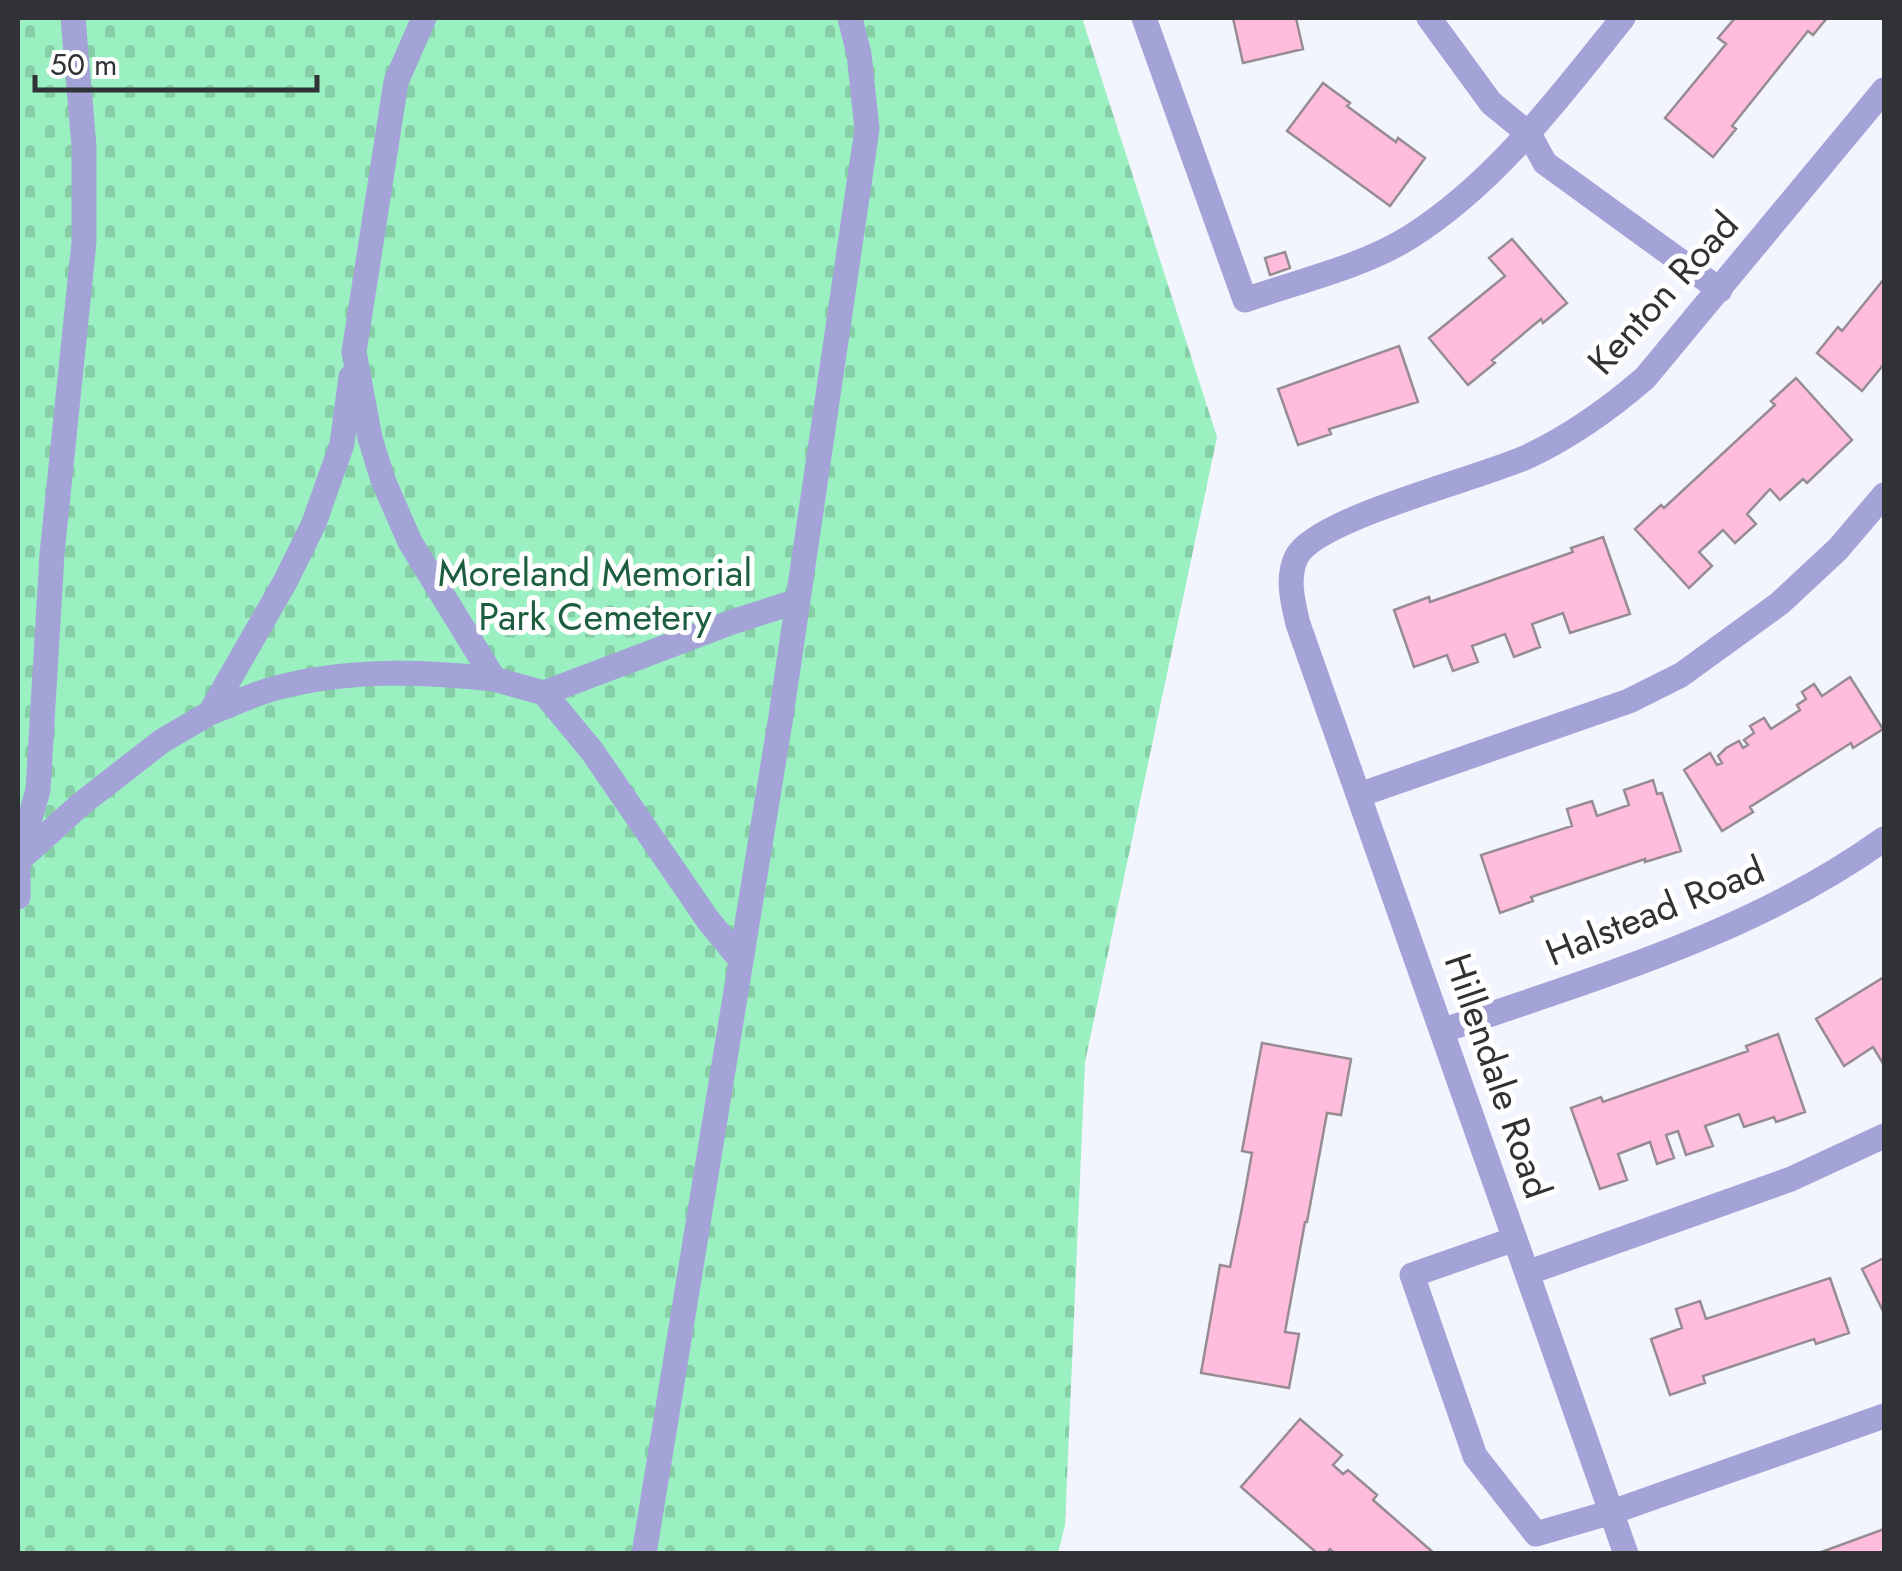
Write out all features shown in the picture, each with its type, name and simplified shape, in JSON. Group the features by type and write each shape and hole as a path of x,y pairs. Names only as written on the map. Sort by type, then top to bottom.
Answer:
{"street":[{"path":"18,898 18,859 38,790 52,554 84,242 84,146 73,18"},
{"path":"210,713 285,582 314,522 342,444 396,82 424,18"},
{"path":"644,1554 798,601 867,129 859,54 850,18"},
{"path":"1144,18 1245,300 1409,238 1464,195 1528,134 1623,18"},
{"path":"1429,18 1491,103 1528,134 1544,162 1720,290"},
{"name":"Kenton Road","path":"1298,624 1291,575 1298,554 1316,538 1340,524 1524,458 1566,438 1606,412 1645,378 1884,90"},
{"path":"354,352 370,438 396,511 438,591 494,679"},
{"path":"1359,796 1630,701 1682,675 1780,604 1838,549 1884,494"},
{"path":"544,693 798,601"},
{"name":"Hillendale Road","path":"1298,624 1626,1554"},
{"path":"18,859 162,742 210,713 274,688 386,672 494,679 544,693 592,751 708,920 740,959"},
{"name":"Halstead Road","path":"1442,1031 1724,930 1787,900 1884,839"},
{"path":"1527,1273 1791,1179 1884,1136"},
{"path":"1515,1239 1412,1275 1475,1456 1536,1534 1612,1512 1884,1416"}],"green space":[{"name":"Moreland Memorial Park Cemetery","path":"18,18 1082,18 1217,437 1085,1062 1065,1525 1058,1553 18,1553"}],"building":[{"path":"1233,18 1296,18 1303,49 1243,63"},
{"path":"1735,18 1827,18 1813,35 1808,31 1732,126 1736,129 1713,157 1665,118 1726,44 1718,38"},
{"path":"1323,83 1350,103 1347,106 1425,158 1390,206 1287,131"},
{"path":"1512,239 1567,303 1543,323 1541,319 1468,385 1429,338 1505,276 1489,258"},
{"path":"1285,252 1290,268 1270,275 1265,258"},
{"path":"1884,279 1884,364 1862,391 1817,353 1838,327 1842,331"},
{"path":"1399,346 1418,402 1329,429 1331,434 1298,445 1278,389"},
{"path":"1796,378 1852,440 1807,483 1803,479 1780,500 1770,489 1747,514 1756,524 1735,543 1723,530 1699,552 1712,566 1689,588 1635,529 1661,505 1664,508 1775,405 1771,401"},
{"path":"1603,537 1630,614 1570,633 1563,613 1532,624 1540,647 1514,657 1505,634 1472,646 1478,662 1453,671 1447,655 1414,667 1394,610 1429,597 1430,602 1573,552 1571,548"},
{"path":"1850,677 1883,729 1853,748 1851,743 1750,807 1753,812 1722,831 1684,770 1710,753 1717,765 1722,763 1718,756 1726,748 1739,741 1743,748 1748,745 1744,740 1754,733 1750,726 1764,718 1771,729 1800,710 1797,705 1806,699 1802,692 1814,684 1822,696"},
{"path":"1653,780 1657,794 1662,793 1681,851 1531,897 1533,901 1500,913 1481,855 1572,826 1567,809 1592,801 1597,816 1629,805 1624,790"},
{"path":"1884,977 1884,1065 1873,1047 1844,1066 1816,1019"},
{"path":"1778,1034 1805,1112 1744,1127 1739,1114 1705,1126 1713,1146 1686,1155 1678,1131 1666,1135 1674,1158 1657,1164 1650,1142 1618,1154 1627,1180 1600,1189 1571,1108 1601,1097 1603,1102 1748,1051 1746,1046"},
{"path":"1262,1043 1351,1059 1341,1115 1327,1113 1305,1222 1285,1332 1299,1334 1289,1388 1201,1373 1220,1265 1230,1267 1242,1208 1252,1153 1242,1151"},
{"path":"1884,1258 1884,1313 1862,1269"},
{"path":"1830,1278 1849,1333 1816,1344 1814,1339 1703,1376 1705,1383 1670,1395 1651,1339 1682,1328 1676,1309 1700,1301 1706,1319"},
{"path":"1300,1419 1342,1455 1333,1465 1343,1474 1348,1470 1377,1495 1373,1500 1435,1554 1335,1554 1330,1549 1326,1554 1318,1554 1241,1487"},
{"path":"1884,1529 1884,1554 1816,1554"}]}
